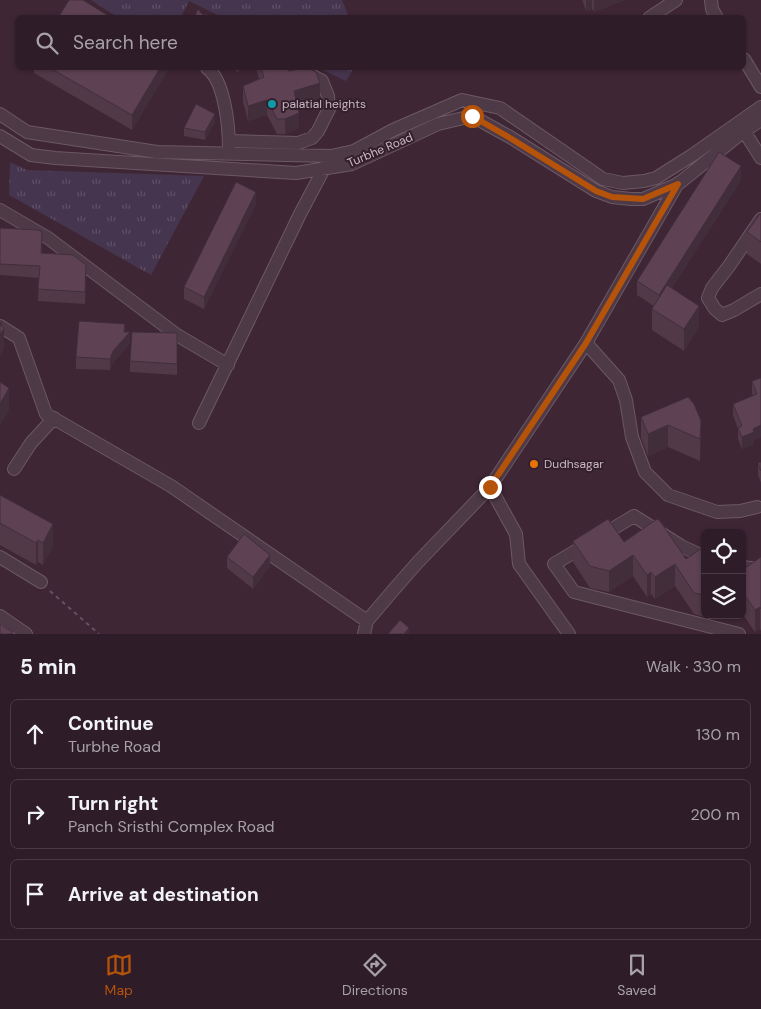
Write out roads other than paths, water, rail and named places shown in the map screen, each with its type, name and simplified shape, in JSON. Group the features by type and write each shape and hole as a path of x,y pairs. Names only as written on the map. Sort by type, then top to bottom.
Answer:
{"street":[{"path":"654,15 676,0"},
{"path":"712,0 712,9 715,15"},
{"path":"746,62 761,87"},
{"path":"209,70 216,77 222,92 229,141 228,169"},
{"path":"229,141 298,143 312,138 329,109 328,96 322,81 302,70"},
{"path":"0,114 27,132 157,152 331,156 354,151 392,130 462,100 500,108 604,179 623,183 656,178 761,107"},
{"path":"486,124 492,106"},
{"name":"Turbhe Road","path":"0,136 31,155 55,158 296,173 352,164 438,124 472,116 596,191 612,197 643,199 678,184"},
{"path":"364,634 367,621 418,562 490,487 586,343 678,184 744,131 761,120"},
{"path":"744,131 761,158"},
{"path":"31,155 35,133"},
{"path":"157,152 159,165"},
{"path":"199,423 304,207 331,156"},
{"path":"678,184 679,163"},
{"path":"0,210 48,238 177,335 228,365"},
{"path":"761,219 712,288 708,298 715,309 722,315 761,294"},
{"path":"0,326 19,338 46,414 171,486 367,621"},
{"path":"586,343 619,380 626,400 632,437 645,472 668,495 717,512 740,511 758,507"},
{"path":"14,469 31,443 54,418"},
{"path":"490,487 516,534 519,564 569,634"},
{"path":"701,555 681,546 634,516 554,564 574,592 739,634"},
{"path":"0,557 41,582"},
{"path":"746,567 761,569"},
{"path":"0,616 26,634"}],"place":[{"name":"palatial heights","path":"272,104"},
{"name":"Dudhsagar","path":"534,464"}]}
